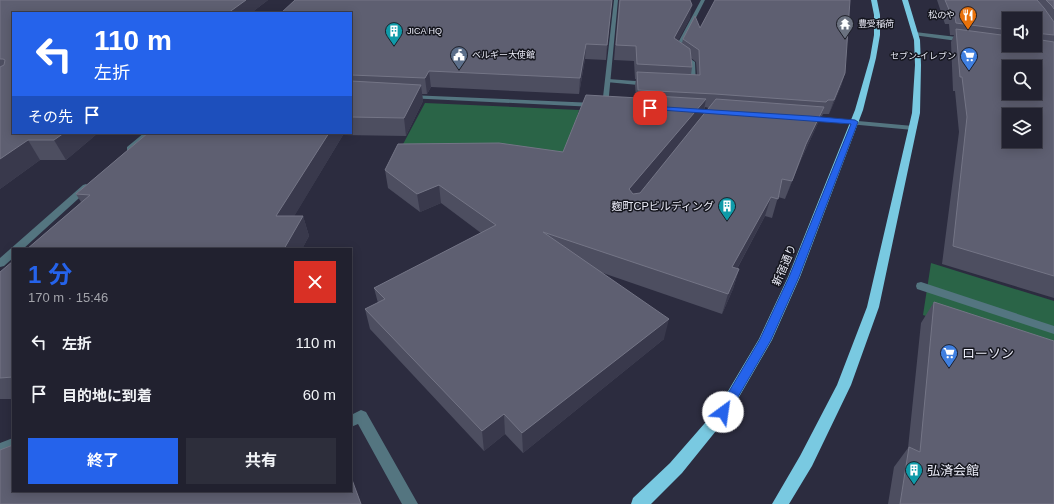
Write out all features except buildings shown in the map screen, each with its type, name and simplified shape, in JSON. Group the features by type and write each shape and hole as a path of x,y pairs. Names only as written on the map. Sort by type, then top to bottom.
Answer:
{"highway":[{"name":"新宿通り","path":"638,504 676,468 723,412 765,340 794,277 855,122 873,58 877,15 874,0"},
{"path":"780,504 806,461 844,385 873,307 916,113 918,65 916,34 905,0"}],"street":[{"path":"405,96 609,106 608,81 616,0"},
{"path":"686,86 694,86 692,62 676,52 703,0"},
{"path":"916,34 968,41"},
{"path":"608,81 655,84"},
{"path":"802,117 913,128"},
{"path":"124,154 147,134"},
{"path":"18,248 94,180"},
{"path":"0,264 12,253"},
{"path":"921,286 1054,330"},
{"path":"352,420 361,416 410,504"},
{"path":"0,450 12,444"}],"green space":[{"path":"425,103 579,110 563,168 394,161"},
{"path":"931,263 1054,301 1054,360 923,315"}],"place":[{"name":"松のや","path":"968,30"},
{"name":"豊受稲荷","path":"845,39"},
{"name":"JICA HQ","path":"394,46"},
{"name":"ベルギー大使館","path":"459,70"},
{"name":"セブン-イレブン","path":"969,71"},
{"name":"麹町CPビルディング","path":"727,221"},
{"name":"ローソン","path":"949,368"},
{"name":"弘済会館","path":"914,485"}],"route":[{"path":"650,108 855,122 794,277 765,340 723,412"}]}
